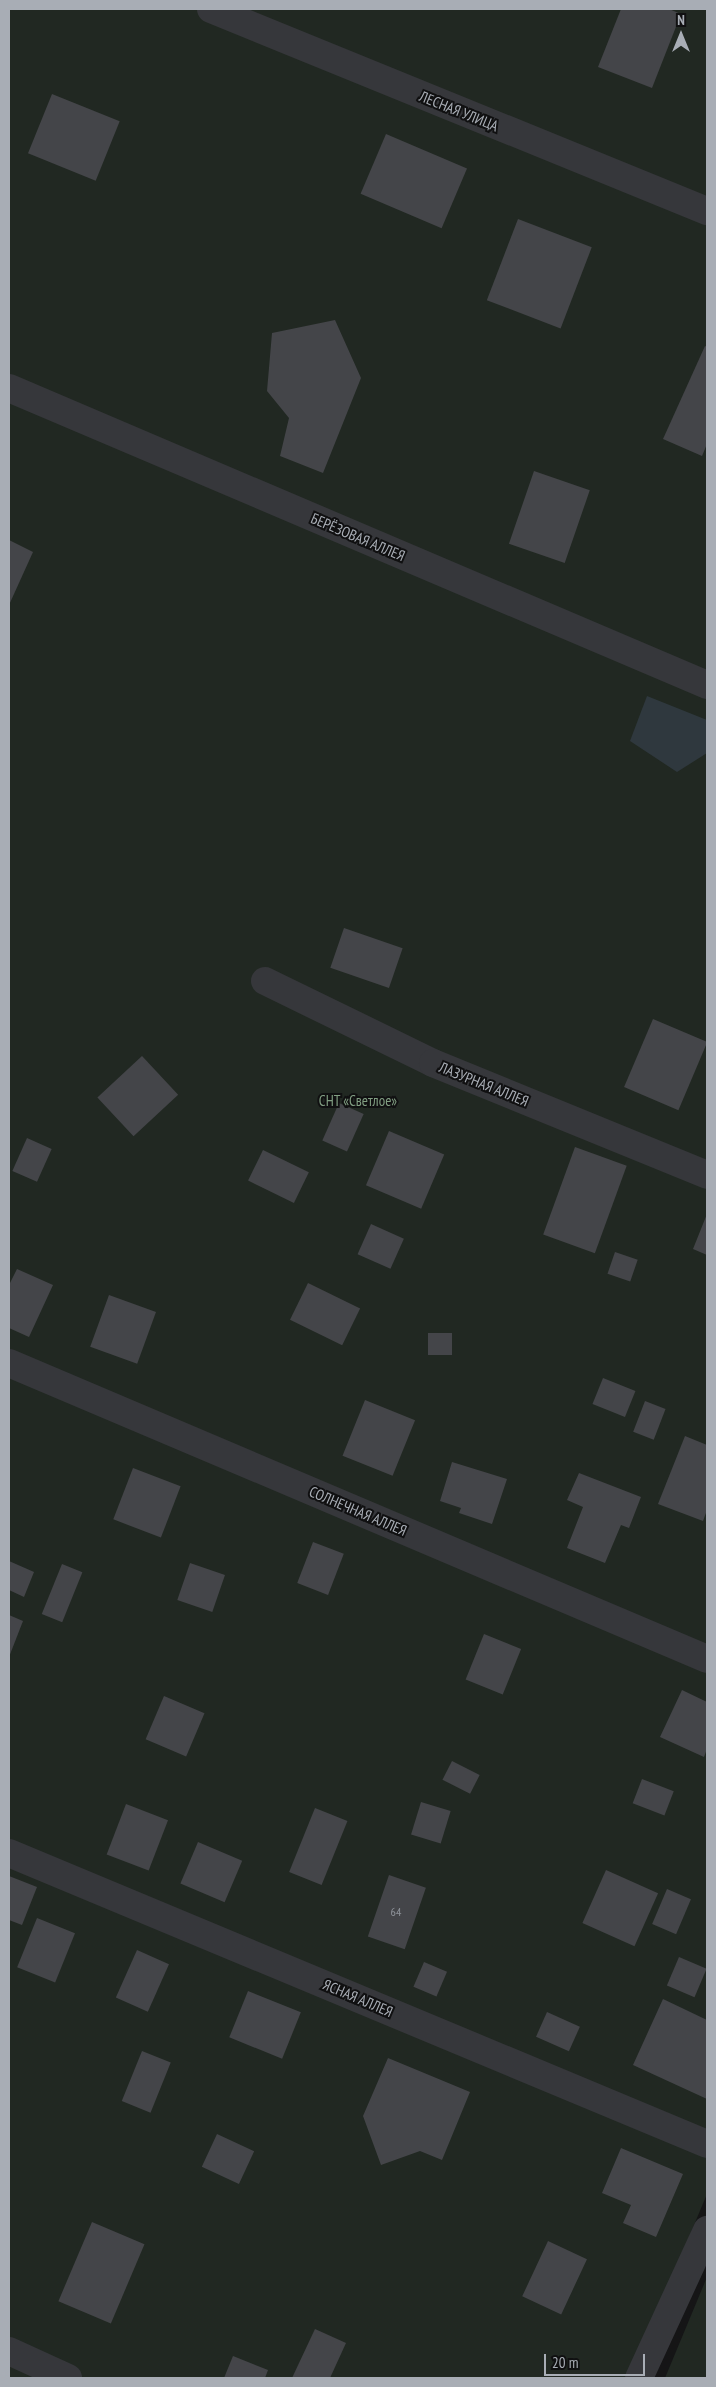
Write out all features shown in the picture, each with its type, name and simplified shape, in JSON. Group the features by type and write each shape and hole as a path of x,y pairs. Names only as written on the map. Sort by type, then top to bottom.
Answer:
{"street":[{"name":"ЛЕСНАЯ УЛИЦА","path":"211,9 707,212"},
{"name":"БЕРЁЗОВАЯ АЛЛЕЯ","path":"9,388 707,685"},
{"name":"ЛАЗУРНАЯ АЛЛЕЯ","path":"265,981 433,1063 707,1174"},
{"name":"СОЛНЕЧНАЯ АЛЛЕЯ","path":"9,1363 707,1659"},
{"name":"ЯСНАЯ АЛЛЕЯ","path":"9,1853 707,2144"},
{"path":"639,2378 707,2230"},
{"path":"9,2352 68,2378"}],"green space":[{"name":"СНТ «Светлое»","path":"9,9 707,9 707,2194 630,2378 64,2378 9,2351"},
{"path":"707,2277 707,2378 665,2378"},
{"path":"9,2356 57,2378 9,2378"}],"shaded area":[{"path":"647,696 707,720 707,753 677,772 630,741"}],"building":[{"path":"621,9 669,9 681,14 652,88 598,67"},
{"path":"52,94 120,121 96,181 28,153"},
{"path":"386,134 467,168 442,228 361,194"},
{"path":"518,219 592,247 561,329 487,300"},
{"path":"335,320 361,378 323,473 280,456 289,418 267,391 272,333"},
{"path":"705,346 707,347 707,444 702,456 663,439"},
{"path":"534,471 590,490 565,563 509,544"},
{"path":"9,540 33,552 9,605"},
{"path":"344,928 403,948 389,988 330,968"},
{"path":"653,1019 707,1042 678,1110 624,1087"},
{"path":"142,1056 178,1095 134,1136 97,1098"},
{"path":"339,1103 364,1114 347,1151 322,1140"},
{"path":"389,1131 444,1154 421,1209 366,1185"},
{"path":"27,1138 52,1149 37,1182 12,1171"},
{"path":"575,1147 627,1166 595,1253 543,1234"},
{"path":"263,1150 309,1172 294,1203 248,1181"},
{"path":"707,1214 707,1255 693,1249"},
{"path":"371,1224 404,1239 390,1269 358,1254"},
{"path":"615,1252 638,1260 630,1282 608,1274"},
{"path":"17,1269 53,1285 29,1337 9,1328 9,1285"},
{"path":"308,1283 360,1308 342,1345 290,1320"},
{"path":"109,1295 156,1312 137,1364 90,1347"},
{"path":"428,1333 452,1333 452,1355 428,1355"},
{"path":"603,1378 635,1391 625,1417 593,1404"},
{"path":"365,1400 415,1420 393,1476 343,1456"},
{"path":"645,1401 666,1409 654,1440 633,1432"},
{"path":"685,1436 707,1445 707,1510 703,1521 658,1504"},
{"path":"452,1462 507,1479 492,1524 459,1513 461,1508 440,1501"},
{"path":"133,1468 181,1486 161,1538 113,1519"},
{"path":"579,1473 641,1497 629,1528 621,1525 605,1563 567,1548 583,1507 567,1500"},
{"path":"313,1542 344,1554 328,1595 297,1583"},
{"path":"9,1561 34,1572 24,1597 9,1590"},
{"path":"190,1563 225,1575 212,1612 177,1600"},
{"path":"62,1564 82,1572 62,1622 42,1614"},
{"path":"9,1615 23,1621 9,1657"},
{"path":"484,1634 521,1649 503,1694 466,1679"},
{"path":"682,1690 707,1702 707,1749 704,1757 660,1737"},
{"path":"164,1696 205,1713 186,1756 146,1739"},
{"path":"452,1761 480,1775 470,1794 442,1780"},
{"path":"642,1779 674,1791 664,1815 633,1803"},
{"path":"421,1802 451,1811 441,1844 411,1835"},
{"path":"126,1804 168,1820 149,1871 107,1854"},
{"path":"315,1808 347,1821 322,1885 289,1872"},
{"path":"198,1842 242,1861 225,1902 180,1883"},
{"path":"606,1870 658,1893 634,1946 582,1923"},
{"path":"389,1875 426,1888 405,1949 368,1936"},
{"path":"9,1876 37,1887 22,1925 9,1920"},
{"path":"667,1889 691,1899 676,1934 652,1924"},
{"path":"37,1918 75,1933 55,1982 17,1967"},
{"path":"137,1950 169,1964 148,2012 116,1998"},
{"path":"679,1957 707,1969 695,1997 667,1986"},
{"path":"424,1962 447,1972 436,1997 413,1987"},
{"path":"248,1991 301,2012 282,2059 229,2037"},
{"path":"663,1999 707,2020 707,2099 633,2065"},
{"path":"547,2012 580,2027 569,2051 536,2037"},
{"path":"142,2051 171,2063 151,2113 122,2101"},
{"path":"388,2058 470,2092 442,2160 420,2151 381,2165 363,2116"},
{"path":"217,2134 254,2151 239,2184 202,2167"},
{"path":"621,2148 683,2174 656,2237 623,2223 631,2205 602,2193"},
{"path":"92,2222 144,2244 111,2323 58,2301"},
{"path":"548,2241 587,2259 561,2314 522,2296"},
{"path":"315,2329 346,2343 330,2378 292,2378"},
{"path":"233,2356 268,2370 265,2378 224,2378"}]}
